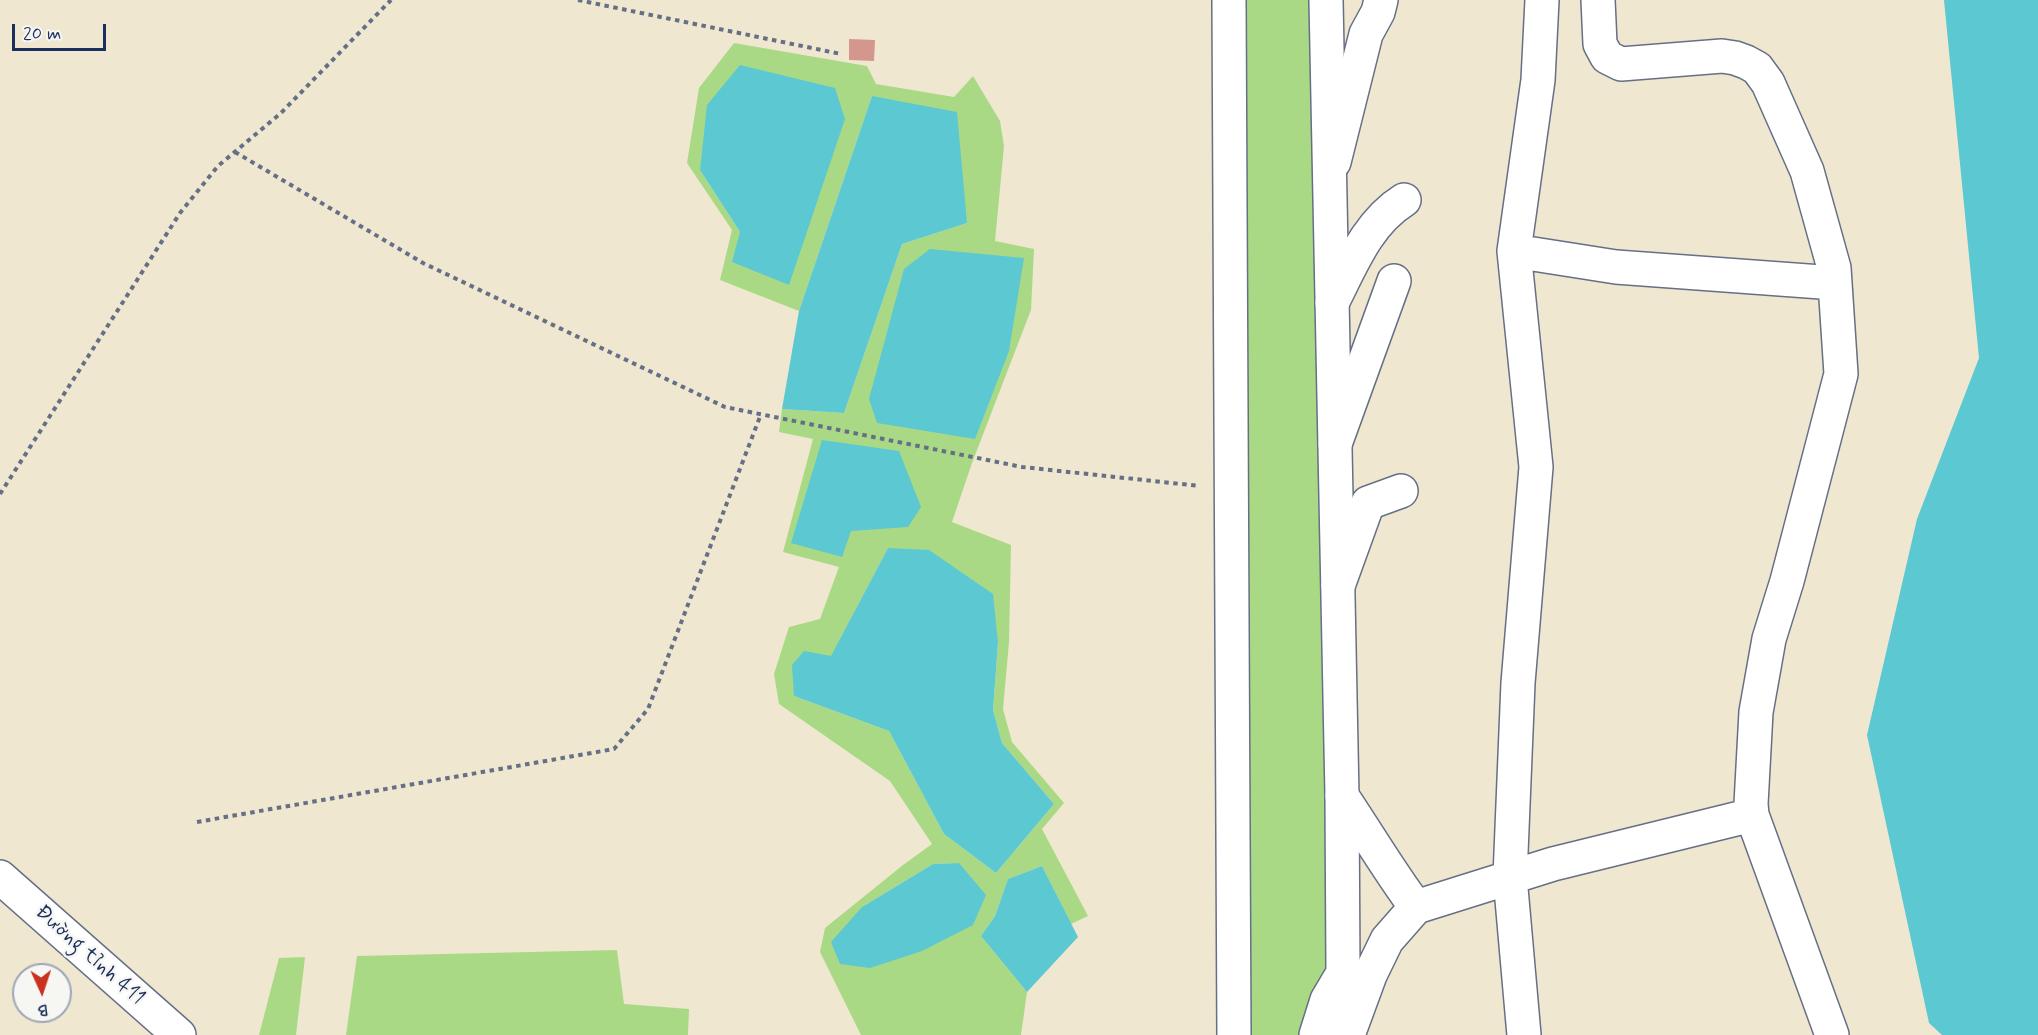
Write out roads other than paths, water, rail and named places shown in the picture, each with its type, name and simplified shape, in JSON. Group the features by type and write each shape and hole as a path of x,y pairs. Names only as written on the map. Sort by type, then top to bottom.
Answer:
{"street":[{"path":"1229,0 1234,1035"},
{"path":"1330,181 1366,34 1378,12 1381,0"},
{"path":"1524,1035 1510,877 1518,683 1536,467 1514,251 1538,81 1542,0"},
{"path":"1598,0 1600,44 1607,57 1621,64 1722,56 1735,58 1757,68 1768,82 1807,171 1834,268 1841,374 1787,581 1769,639 1756,712 1751,804 1752,815 1832,1035"},
{"path":"1330,7 1330,181 1342,796 1343,973 1347,1035"},
{"path":"1332,303 1364,240 1392,207 1404,200"},
{"path":"1514,251 1616,267 1835,283"},
{"path":"1335,446 1394,281"},
{"path":"1338,588 1368,503 1401,491"},
{"path":"1342,796 1416,907"},
{"path":"1347,1035 1370,975 1387,940 1416,907 1553,864 1752,815"},
{"name":"Đường tỉnh 411","path":"0,877 179,1035"},
{"path":"1316,1035 1326,1000 1343,973"}],"water":[{"path":"1944,0 2038,0 2038,1035 1942,1035 1929,1023 1867,735 1917,519 1979,358"},
{"path":"740,65 835,88 845,119 789,285 732,262 740,232 700,170 707,105"},
{"path":"872,96 957,112 967,223 902,244 844,413 782,409 799,311"},
{"path":"930,249 1024,258 1009,351 975,439 877,423 869,399 904,269"},
{"path":"822,440 899,451 921,507 908,527 851,531 842,557 791,543"},
{"path":"888,548 929,550 993,594 998,643 993,710 1002,743 1054,804 996,873 944,834 889,731 794,696 792,665 804,651 831,656"},
{"path":"959,863 986,895 973,925 922,951 870,968 840,964 831,942 862,907 933,864"},
{"path":"1042,866 1078,937 1027,992 981,936 995,916 1008,879"}]}
